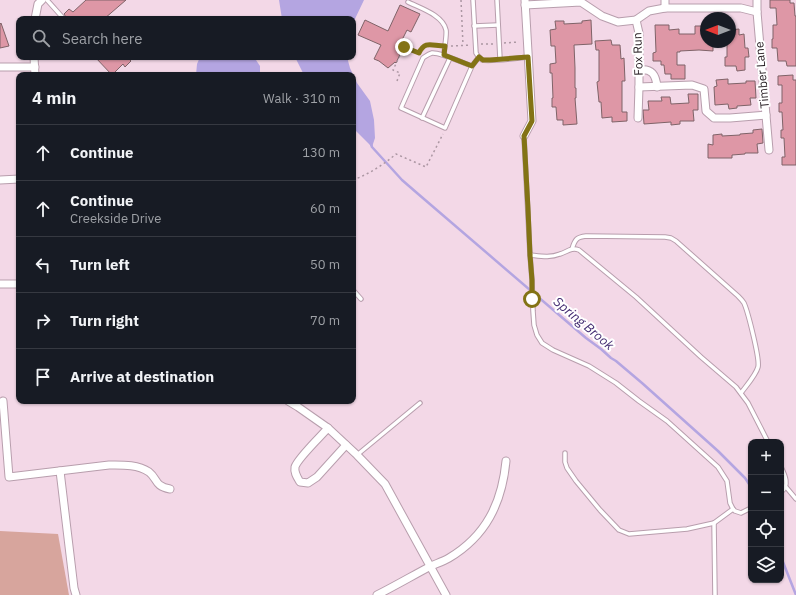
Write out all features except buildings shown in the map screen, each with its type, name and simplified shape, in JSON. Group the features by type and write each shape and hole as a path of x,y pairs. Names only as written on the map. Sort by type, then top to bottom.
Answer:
{"street":[{"path":"36,16 38,4 42,0"},
{"path":"665,0 665,8"},
{"name":"Timber Lane","path":"758,0 757,12 769,150"},
{"path":"524,136 532,121 525,2 581,2 602,16 618,22 636,20 649,11 665,8 741,8 757,12"},
{"name":"Fox Run","path":"636,20 639,33 638,118"},
{"path":"34,60 35,72"},
{"path":"0,67 35,67"},
{"path":"639,70 644,69 653,73 657,86"},
{"path":"639,87 692,85 704,89 706,111 714,118 766,115"},
{"path":"0,180 16,179"},
{"path":"0,284 16,284"},
{"path":"2,401 9,477 120,465 144,470 150,473 158,484 164,488 170,489"},
{"path":"293,404 328,428 385,484 446,595"},
{"path":"328,428 295,466 295,475 300,482 308,483 317,477 346,445"},
{"path":"377,595 431,566 448,559 473,539 484,527 498,503 506,461"},
{"path":"60,471 76,595"}],"lane":[{"path":"47,0 61,16"},
{"path":"473,0 476,52 479,57 483,60 528,57"},
{"path":"497,0 500,59"},
{"path":"408,2 438,17 446,30 444,55"},
{"path":"474,26 498,25"},
{"path":"472,66 444,55 433,53 426,55 401,108 445,128 472,66 479,57"},
{"path":"422,118 450,58"},
{"path":"524,136 532,299 534,325 537,335 542,343 553,350 589,366 616,383 667,421 718,466 727,481 730,503 733,510 741,513 748,510"},
{"path":"572,249 577,238 586,236 665,237 676,241 744,302 758,365 756,372 741,393"},
{"path":"530,255 552,256 562,254 575,248 579,250 625,288 736,387 748,403 766,439"},
{"path":"356,293 361,299"},
{"path":"357,455 420,403"},
{"path":"565,453 567,468 576,481 619,530 629,534 687,529 714,523 733,510"},
{"path":"784,475 786,487 796,498"},
{"path":"714,523 715,595"}],"path":[{"path":"461,0 463,45"},
{"path":"400,44 419,53 426,44 445,46"},
{"path":"397,81 400,73 393,70 404,47"},
{"path":"356,179 383,166 396,154 426,167 445,128"}],"shaded area":[{"path":"279,0 364,0 356,17 282,16"},
{"path":"199,60 256,60 260,66 260,72 196,72"},
{"path":"296,60 348,60 352,72 302,72"},
{"path":"356,81 370,101 374,120 375,138 372,147 356,131"},
{"path":"0,531 58,534 69,595 0,595"}],"waterway":[{"name":"Spring Brook","path":"371,144 402,180 586,338 642,383 718,451 748,482"},
{"name":"Spring Brook","path":"784,565 796,595"}],"route":[{"path":"404,47 419,53 426,44 445,46 444,55 472,66 479,57 483,60 490,60 528,57 532,121 524,136 532,299"}]}
